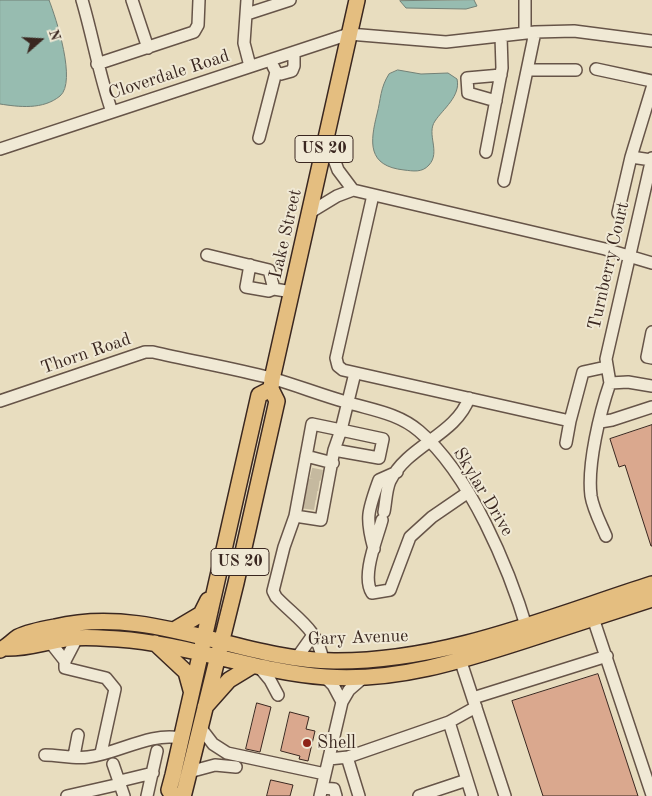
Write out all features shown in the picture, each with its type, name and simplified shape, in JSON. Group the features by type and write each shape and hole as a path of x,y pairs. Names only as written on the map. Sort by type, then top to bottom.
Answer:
{"main road":[{"name":"Lake Street","path":"219,649 277,401 272,384 357,0"},
{"name":"Lake Street","path":"203,645 259,395 272,384"},
{"path":"174,630 201,614 218,580"},
{"name":"Gary Avenue","path":"219,649 256,667 325,677 364,677 416,671 458,654 528,632 652,584"},
{"name":"Gary Avenue","path":"528,632 594,618 652,599"},
{"name":"Gary Avenue","path":"2,649 19,637 56,626 90,621 125,622 174,630 203,645"},
{"name":"Gary Avenue","path":"2,649 20,649 77,638 203,645 219,649 296,659 382,660 423,654 458,654"},
{"path":"155,643 186,672 192,692"},
{"name":"US 20","path":"173,796 169,790 203,645"},
{"name":"US 20","path":"178,796 184,793 219,649"},
{"path":"205,706 229,680 256,667"}],"street":[{"path":"82,0 93,38 97,64 112,112"},
{"path":"132,0 148,48"},
{"path":"97,64 194,32 198,25 199,0"},
{"path":"248,0 244,43 250,66"},
{"path":"246,14 290,0"},
{"path":"504,181 528,70 530,33 525,0"},
{"path":"349,34 446,42 530,33 603,33 652,41"},
{"name":"Cloverdale Road","path":"0,149 349,34"},
{"path":"486,152 501,75 501,36"},
{"path":"276,72 281,74 292,71 294,52"},
{"path":"259,138 276,72 271,60"},
{"path":"596,69 652,81"},
{"path":"528,70 576,70"},
{"path":"496,101 468,93 468,78 501,75"},
{"path":"618,213 631,157 652,88"},
{"path":"326,138 338,170 353,190"},
{"path":"631,157 652,160"},
{"name":"Turnberry Court","path":"610,383 606,367 629,256 652,160"},
{"path":"310,213 337,196 353,190 652,263"},
{"path":"373,195 336,358 338,366 343,370 355,373 570,421"},
{"path":"207,255 269,270 274,289"},
{"path":"250,265 246,287 268,291 274,289 292,292"},
{"path":"652,332 647,357 652,358"},
{"name":"Thorn Road","path":"0,401 145,352 272,384"},
{"path":"566,443 583,372 606,367"},
{"path":"295,516 321,520 324,491 333,463 334,450 355,373"},
{"path":"606,536 591,497 593,456 610,383 628,382 652,386"},
{"name":"Skylar Drive","path":"272,384 389,412 419,430 444,457 487,526 507,572 528,632"},
{"path":"468,493 432,517 410,537 390,590 372,593 367,585 368,575 390,482 408,457 459,417 469,398"},
{"path":"600,422 652,407"},
{"path":"323,660 321,648 313,635 313,631 276,598 273,591 284,547 304,487 306,456 312,424 383,439 379,458 334,450"},
{"path":"306,456 333,463"},
{"path":"374,549 367,524 370,506 379,480 397,472"},
{"path":"594,618 652,795"},
{"path":"296,659 313,635"},
{"path":"64,661 77,638"},
{"path":"50,642 64,661 65,668 106,678 116,689 101,753"},
{"path":"458,654 505,796"},
{"path":"329,759 347,758 449,722 475,703 606,656"},
{"path":"256,667 270,680 278,695"},
{"path":"325,677 333,685 342,702"},
{"path":"336,796 334,789 321,792 325,774 342,702 349,690 364,677"},
{"path":"449,722 472,796"},
{"path":"200,727 213,744 236,762"},
{"path":"74,756 78,735"},
{"path":"45,755 88,757 157,737 181,738"},
{"path":"147,796 156,752"},
{"path":"347,758 359,796"},
{"path":"189,772 236,762 325,774"},
{"path":"113,764 124,796"},
{"path":"68,796 153,773"},
{"path":"419,796 467,780"}],"water":[{"path":"0,0 49,0 64,50 66,78 65,89 60,96 46,104 15,106 0,104"},
{"path":"474,0 477,6 466,9 406,8 400,1"},
{"path":"398,70 421,74 448,73 457,79 458,85 454,97 433,126 434,154 432,160 426,168 417,171 392,168 383,164 377,158 374,151 373,134 382,89 389,74"}],"building":[{"path":"652,425 651,546 625,465 619,467 610,439"},
{"path":"598,674 638,796 543,796 512,701"},
{"name":"Shell","path":"257,703 271,707 260,752 246,749"},
{"name":"Shell","path":"290,712 309,717 306,729 315,731 308,761 299,759 300,756 281,751"},
{"path":"271,780 293,785 290,796 267,796"}],"tunnel":[{"path":"311,473 324,476"},
{"path":"308,484 322,486"},
{"path":"306,493 320,495"},
{"path":"304,503 317,505"}],"place":[{"name":"Shell","path":"307,743"}]}
